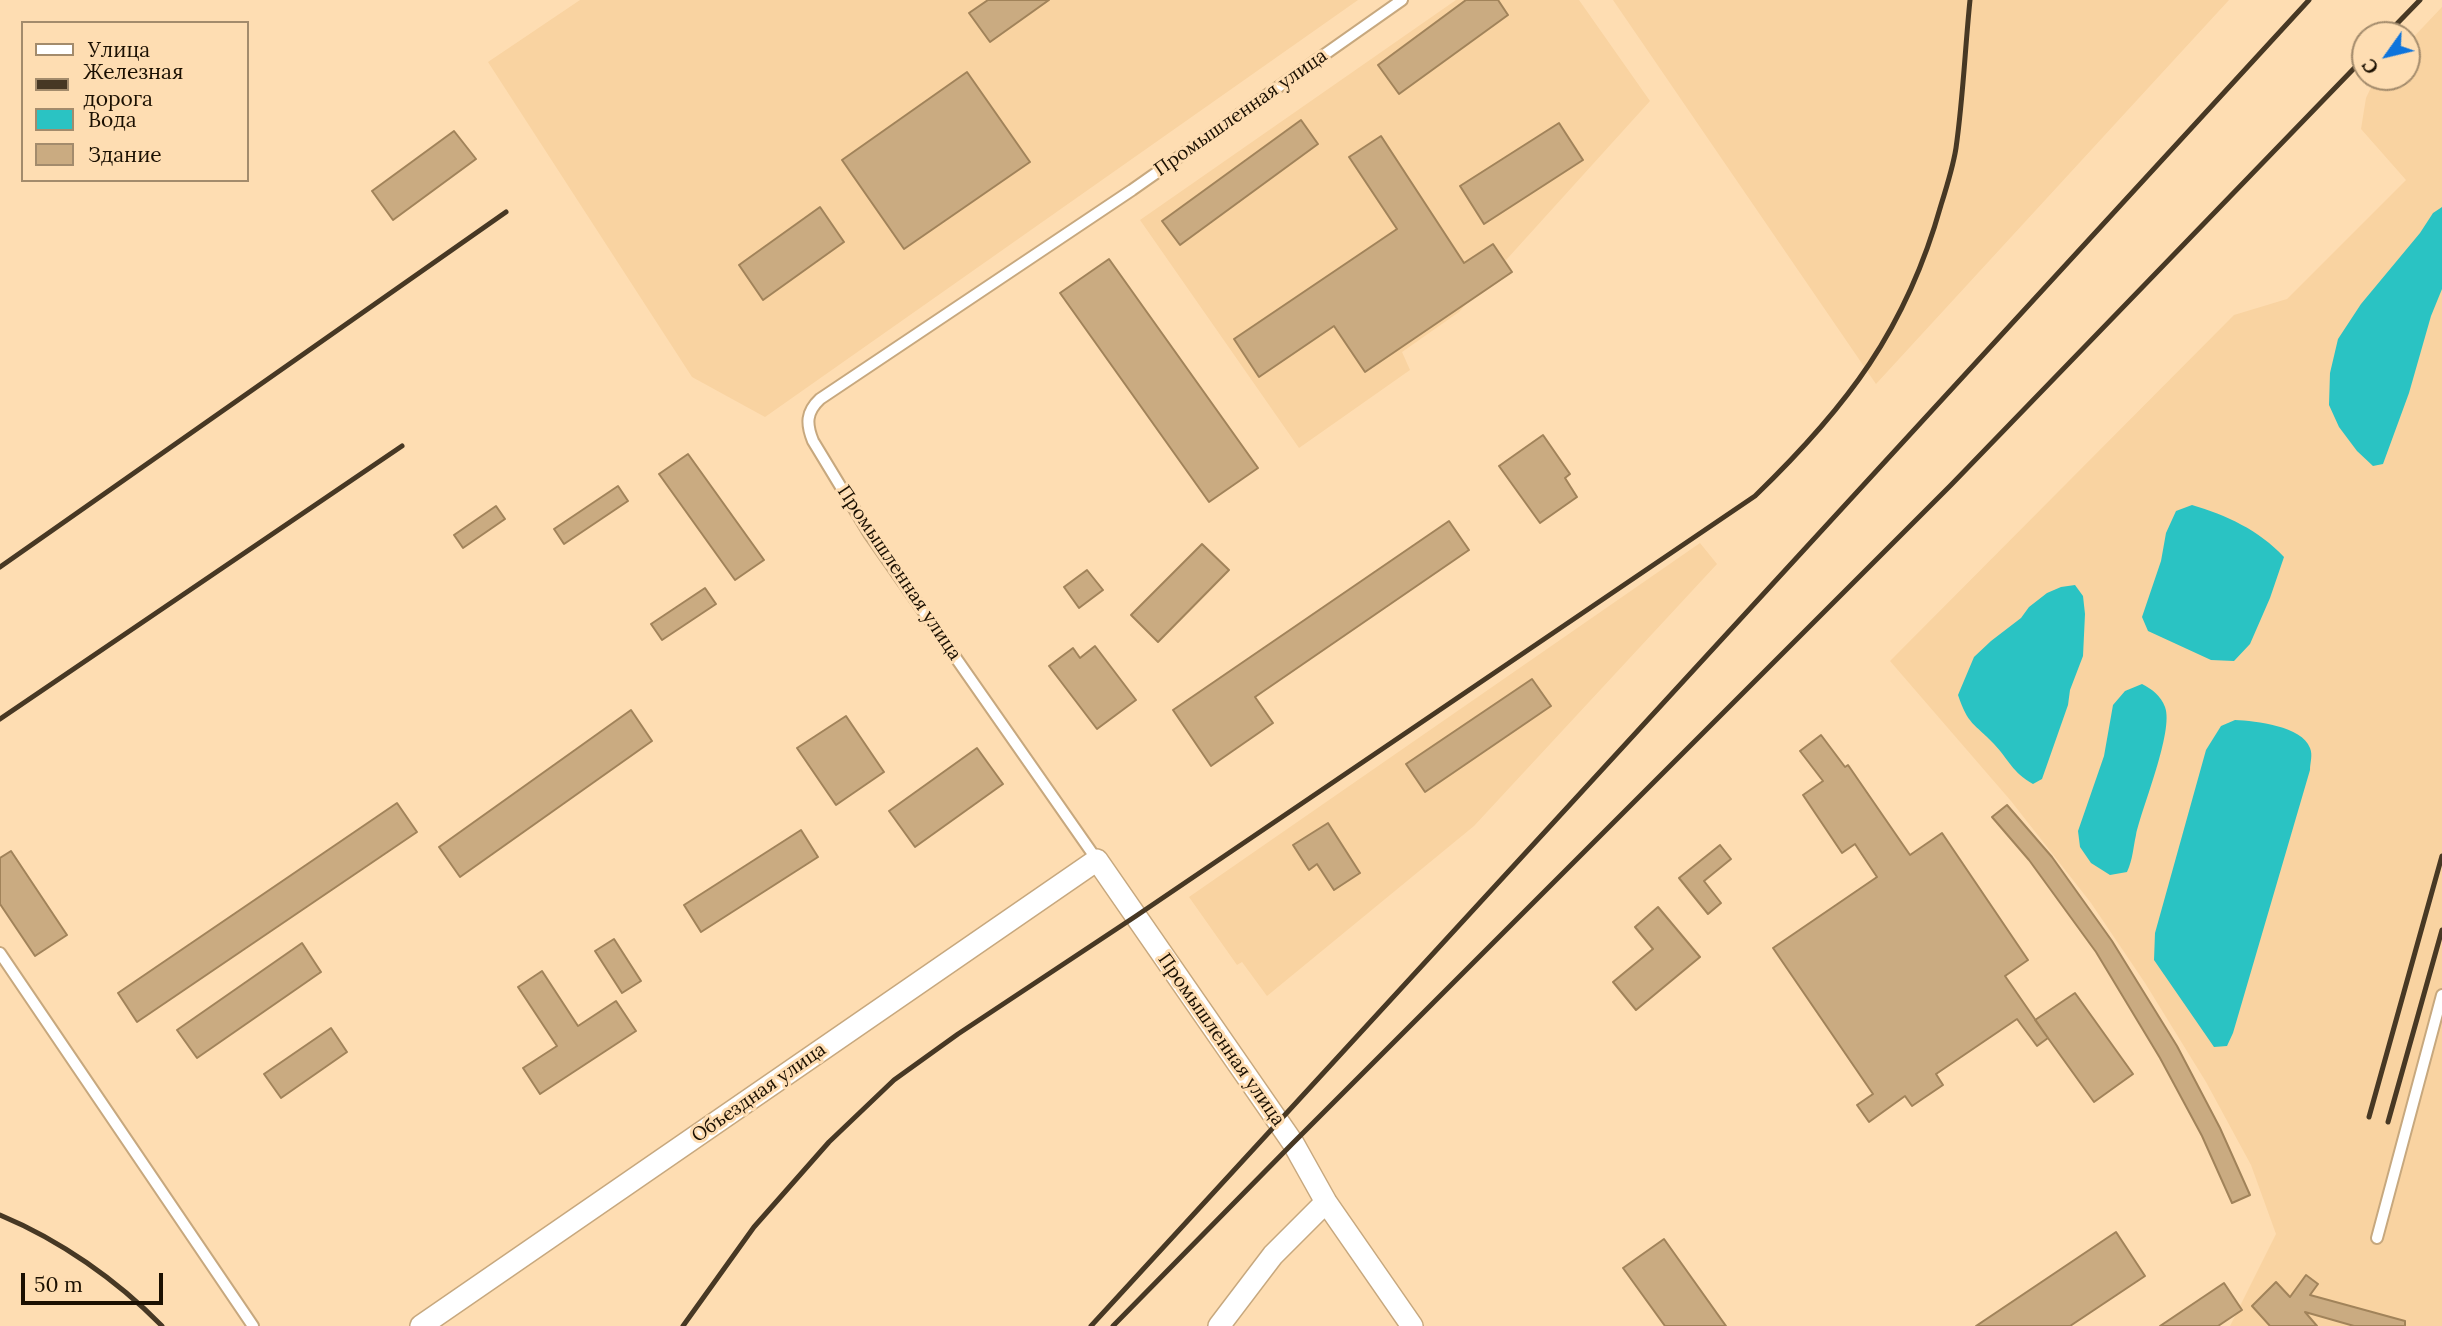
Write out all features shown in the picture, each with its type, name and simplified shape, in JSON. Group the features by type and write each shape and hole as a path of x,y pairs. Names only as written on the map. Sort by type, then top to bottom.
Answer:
{"street":[{"name":"Промышленная улица","path":"1097,860 1293,1143 1326,1202 1412,1326"},
{"name":"Объездная улица","path":"421,1326 1097,860"},
{"path":"1219,1326 1273,1255 1326,1202"}],"lane":[{"name":"Промышленная улица","path":"1097,860 864,525 813,441 809,430 809,412 820,399 1132,190 1402,0"},
{"path":"0,953 253,1326"},
{"path":"2377,1238 2442,995"}],"shaded area":[{"path":"580,0 1358,0 765,417 692,377 488,62"},
{"path":"1456,0 1579,0 1650,101 1459,312 1402,352 1410,370 1299,448 1140,220"},
{"path":"1613,0 2229,0 1876,384"},
{"path":"2442,7 2442,1326 2230,1326 2276,1234 2251,1165 2206,1082 2145,983 2091,903 2011,801 1890,661 2234,315 2287,299 2406,180 2361,129 2369,91 2421,91 2421,29"},
{"path":"1700,543 1717,564 1474,826 1267,996 1242,962 1237,965 1189,897"}],"water":[{"path":"2442,207 2442,289 2383,464 2373,466 2357,451 2339,427 2329,405 2330,373 2338,339 2361,304 2420,233 2433,213"},
{"path":"2192,505 2241,525 2264,539 2284,557 2250,644 2234,661 2211,660 2148,631 2142,617 2161,561 2166,533 2176,511"},
{"path":"2075,585 2083,596 2083,656 2042,779 2033,784 2015,770 1972,723 1958,695 1974,657 1991,641 2047,593"},
{"path":"2142,684 2156,693 2165,707 2165,733 2129,867 2127,872 2110,875 2091,863 2080,847 2078,831 2104,756 2113,705 2125,691"},
{"path":"2235,720 2266,723 2298,734 2310,748 2311,756 2310,770 2233,1033 2227,1046 2214,1047 2154,960 2155,933 2206,750 2221,726"}],"building":[{"path":"988,0 1049,0 990,42 969,13"},
{"path":"1466,0 1498,0 1508,15 1399,94 1378,65"},
{"path":"967,72 1030,162 904,249 842,160"},
{"path":"1301,120 1318,144 1180,245 1162,221"},
{"path":"1559,123 1583,160 1484,224 1460,186"},
{"path":"454,131 476,159 393,220 372,191"},
{"path":"1381,136 1464,263 1493,244 1512,272 1365,372 1334,326 1259,377 1234,339 1397,229 1349,157"},
{"path":"820,207 844,242 763,300 739,265"},
{"path":"1109,259 1258,468 1209,502 1060,293"},
{"path":"1543,435 1570,474 1565,478 1577,497 1540,523 1499,466"},
{"path":"688,454 764,560 735,580 659,474"},
{"path":"618,486 628,501 564,544 554,529"},
{"path":"496,506 505,519 463,548 454,535"},
{"path":"1449,521 1469,550 1255,697 1273,723 1211,766 1173,710"},
{"path":"1202,544 1229,570 1158,642 1131,615"},
{"path":"1087,570 1103,590 1079,608 1064,587"},
{"path":"705,588 716,604 662,640 651,624"},
{"path":"1095,646 1136,700 1097,729 1049,666 1073,648 1080,658"},
{"path":"1532,679 1551,706 1425,792 1406,764"},
{"path":"631,710 652,741 460,877 439,847"},
{"path":"846,716 884,772 836,805 797,748"},
{"path":"1821,735 1845,767 1848,765 1910,855 1942,833 2028,960 2005,976 2048,1038 2037,1046 2017,1019 1936,1074 1943,1085 1912,1106 1905,1096 1869,1122 1857,1105 1873,1094 1773,948 1877,877 1855,844 1842,853 1803,795 1823,781 1800,751"},
{"path":"977,748 1003,784 915,847 889,811"},
{"path":"397,803 417,832 137,1022 118,993"},
{"path":"2007,805 2052,857 2112,941 2177,1046 2220,1128 2250,1195 2232,1203 2202,1136 2160,1058 2096,952 2029,860 1992,817"},
{"path":"1328,823 1360,873 1334,890 1317,864 1309,870 1293,845"},
{"path":"801,830 818,857 701,932 684,905"},
{"path":"1720,845 1731,859 1704,881 1721,903 1708,914 1679,878"},
{"path":"11,851 67,935 35,956 0,904 0,858"},
{"path":"1658,907 1700,957 1636,1010 1613,982 1653,949 1635,927"},
{"path":"614,939 641,981 622,993 595,951"},
{"path":"302,943 321,972 197,1058 177,1030"},
{"path":"542,971 578,1026 616,1001 636,1031 540,1094 523,1068 557,1046 518,987"},
{"path":"2075,993 2133,1074 2094,1102 2035,1020"},
{"path":"331,1028 347,1052 281,1098 264,1074"},
{"path":"2116,1232 2145,1276 2070,1326 1976,1326"},
{"path":"1664,1239 1726,1326 1665,1326 1623,1268"},
{"path":"2306,1275 2318,1284 2310,1295 2405,1321 2405,1326 2354,1326 2305,1312 2317,1326 2270,1326 2252,1306 2276,1282 2290,1297"},
{"path":"2224,1283 2242,1310 2218,1326 2160,1326"}],"railway":[{"path":"683,1326 754,1227 829,1142 894,1080 958,1034 1755,496 1788,463 1818,431 1869,364 1891,329 1927,250 1948,184 1956,148 1970,0"},
{"path":"1091,1326 2309,0"},
{"path":"2400,21 2420,0"},
{"path":"1113,1326 1951,485 2351,71"},
{"path":"0,567 506,212"},
{"path":"0,719 402,446"},
{"path":"2369,1117 2442,856"},
{"path":"2388,1122 2442,930"},
{"path":"0,1215 44,1236 87,1263 107,1277 162,1326"}]}
